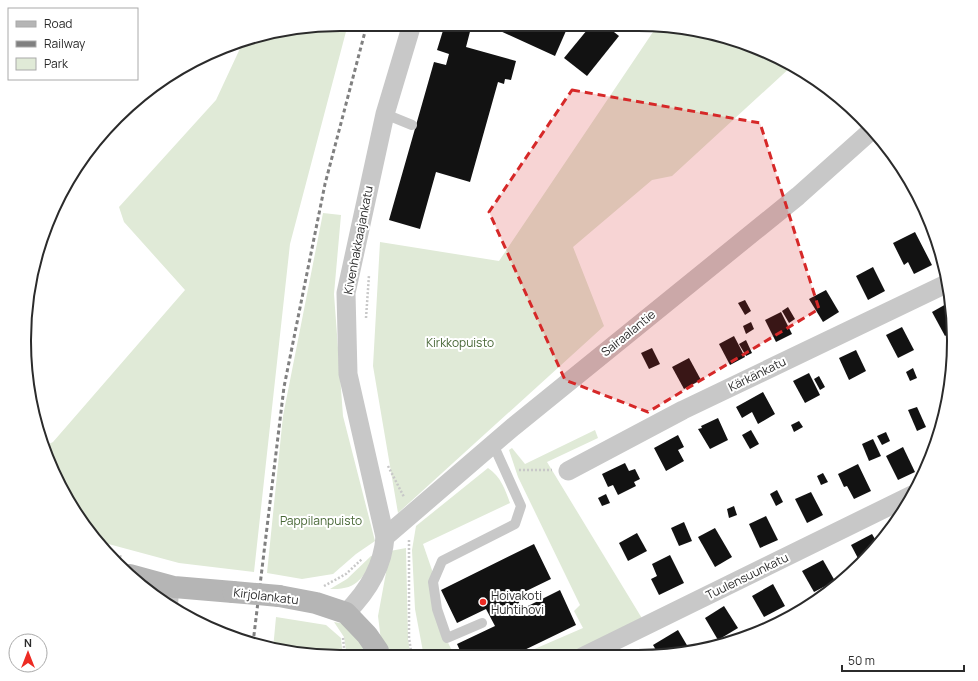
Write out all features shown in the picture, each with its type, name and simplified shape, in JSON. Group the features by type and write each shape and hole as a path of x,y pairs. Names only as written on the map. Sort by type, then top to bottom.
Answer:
{"main road":[{"name":"Kirjolankatu","path":"140,576 175,580 233,592 279,596 316,603 346,613 368,635 377,650"}],"street":[{"name":"Kivenhakkaajankatu","path":"385,543 348,374 346,293 385,114 410,31"},
{"name":"Sairaalantie","path":"385,543 408,518 493,444 798,196 868,134"},
{"name":"Kärkänkatu","path":"568,472 683,410 942,285"},
{"name":"Tuulensuunkatu","path":"596,650 902,501"},
{"path":"346,613 361,599 370,584 385,543"}],"lane":[{"path":"385,114 412,125"},
{"path":"482,623 447,638 437,609 433,582 442,561 516,524 521,506 493,444"},
{"path":"174,601 175,580"}],"path":[{"path":"365,324 370,270"},
{"path":"388,465 405,500"},
{"path":"503,466 516,470 568,472"},
{"path":"408,518 409,638 411,650"},
{"path":"317,586 324,586 346,574 369,552 385,543"},
{"path":"343,637 344,650"}],"highlighted area":[{"path":"572,90 760,123 819,309 648,412 565,380 489,212"}],"green space":[{"path":"346,31 290,244 254,572 179,563 107,544 72,495 49,444 53,442 185,290 124,222 119,207 216,100 241,47 280,37 320,32"},
{"name":"Kirkkopuisto","path":"653,32 698,37 737,47 788,70 672,176 652,180 573,247 604,326 398,513 373,366 380,242 499,261"},
{"name":"Pappilanpuisto","path":"323,213 341,215 334,294 343,416 375,541 356,554 333,574 302,579 267,573 283,416"},
{"path":"595,430 598,438 547,462 643,620 583,650 532,650 583,628 574,611 580,605 518,477 509,450 512,448 525,464"},
{"path":"488,468 499,479 510,503 423,544 433,573 435,616 452,650 423,650 415,609 412,550 416,526"},
{"path":"406,548 408,639 410,650 382,650 378,616 390,551"},
{"path":"371,556 375,557 358,581 347,587 330,589 347,579"},
{"path":"276,617 326,625 341,638 342,650 300,647 274,642"},
{"path":"334,622 351,625 370,650 346,650 344,637"}],"building":[{"path":"443,31 470,31 466,47 516,61 511,80 505,79 504,84 498,82 470,182 436,172 420,229 389,220 434,62 446,65 449,54 437,50"},
{"path":"500,31 566,31 555,56"},
{"path":"586,31 613,31 619,36 587,76 564,58"},
{"path":"915,232 932,265 914,274 908,262 904,265 893,243"},
{"path":"873,267 885,291 868,300 856,276"},
{"path":"826,290 839,312 823,322 809,299"},
{"path":"745,300 751,311 745,315 738,303"},
{"path":"944,305 947,335 945,336 932,312"},
{"path":"788,307 795,319 789,323 782,311"},
{"path":"781,312 792,334 776,342 765,320"},
{"path":"751,322 754,329 746,334 743,326"},
{"path":"902,327 914,350 898,358 886,335"},
{"path":"734,336 745,357 730,365 719,344"},
{"path":"746,340 752,353 746,356 739,344"},
{"path":"652,348 660,364 649,369 641,353"},
{"path":"856,350 866,371 849,380 839,358"},
{"path":"689,358 701,380 684,389 672,367"},
{"path":"913,368 917,378 910,381 906,372"},
{"path":"809,373 820,395 805,403 793,381"},
{"path":"819,376 825,387 820,390 814,379"},
{"path":"763,392 775,414 758,424 752,412 742,418 736,407"},
{"path":"917,407 926,427 917,431 908,410"},
{"path":"718,418 728,440 710,449 698,429"},
{"path":"799,421 803,427 794,432 791,425"},
{"path":"751,430 759,444 750,449 742,435"},
{"path":"886,432 890,441 882,445 877,436"},
{"path":"678,435 684,447 678,450 684,461 666,471 654,448"},
{"path":"873,439 881,456 869,461 862,444"},
{"path":"903,447 915,472 898,480 886,456"},
{"path":"625,463 629,471 635,469 640,479 634,482 636,486 618,495 613,485 608,487 602,474"},
{"path":"858,464 871,491 854,499 847,486 844,487 838,474"},
{"path":"823,473 828,482 821,485 817,476"},
{"path":"777,490 783,502 776,506 770,494"},
{"path":"811,492 823,515 807,523 795,499"},
{"path":"606,494 610,503 602,506 598,498"},
{"path":"734,506 737,515 729,518 727,509"},
{"path":"766,516 778,540 760,548 749,524"},
{"path":"684,522 692,541 679,546 671,528"},
{"path":"715,528 732,557 715,567 698,537"},
{"path":"637,533 647,551 628,561 619,543"},
{"path":"872,534 875,539 858,557 851,545"},
{"name":"Hoivakoti Huhtihovi","path":"534,544 551,579 516,596 522,609 560,590 576,625 524,650 460,650 457,644 495,626 486,609 457,623 441,590"},
{"path":"670,555 684,583 659,595 651,579 657,576 652,564"},
{"path":"823,560 834,579 814,592 802,571"},
{"path":"773,584 785,606 764,617 752,596"},
{"path":"724,606 738,628 717,639 705,618"},
{"path":"678,630 687,646 655,649 653,645"}],"railway":[{"path":"254,637 284,387 325,184 365,31"}],"place":[{"name":"Hoivakoti Huhtihovi","path":"483,602"}]}
